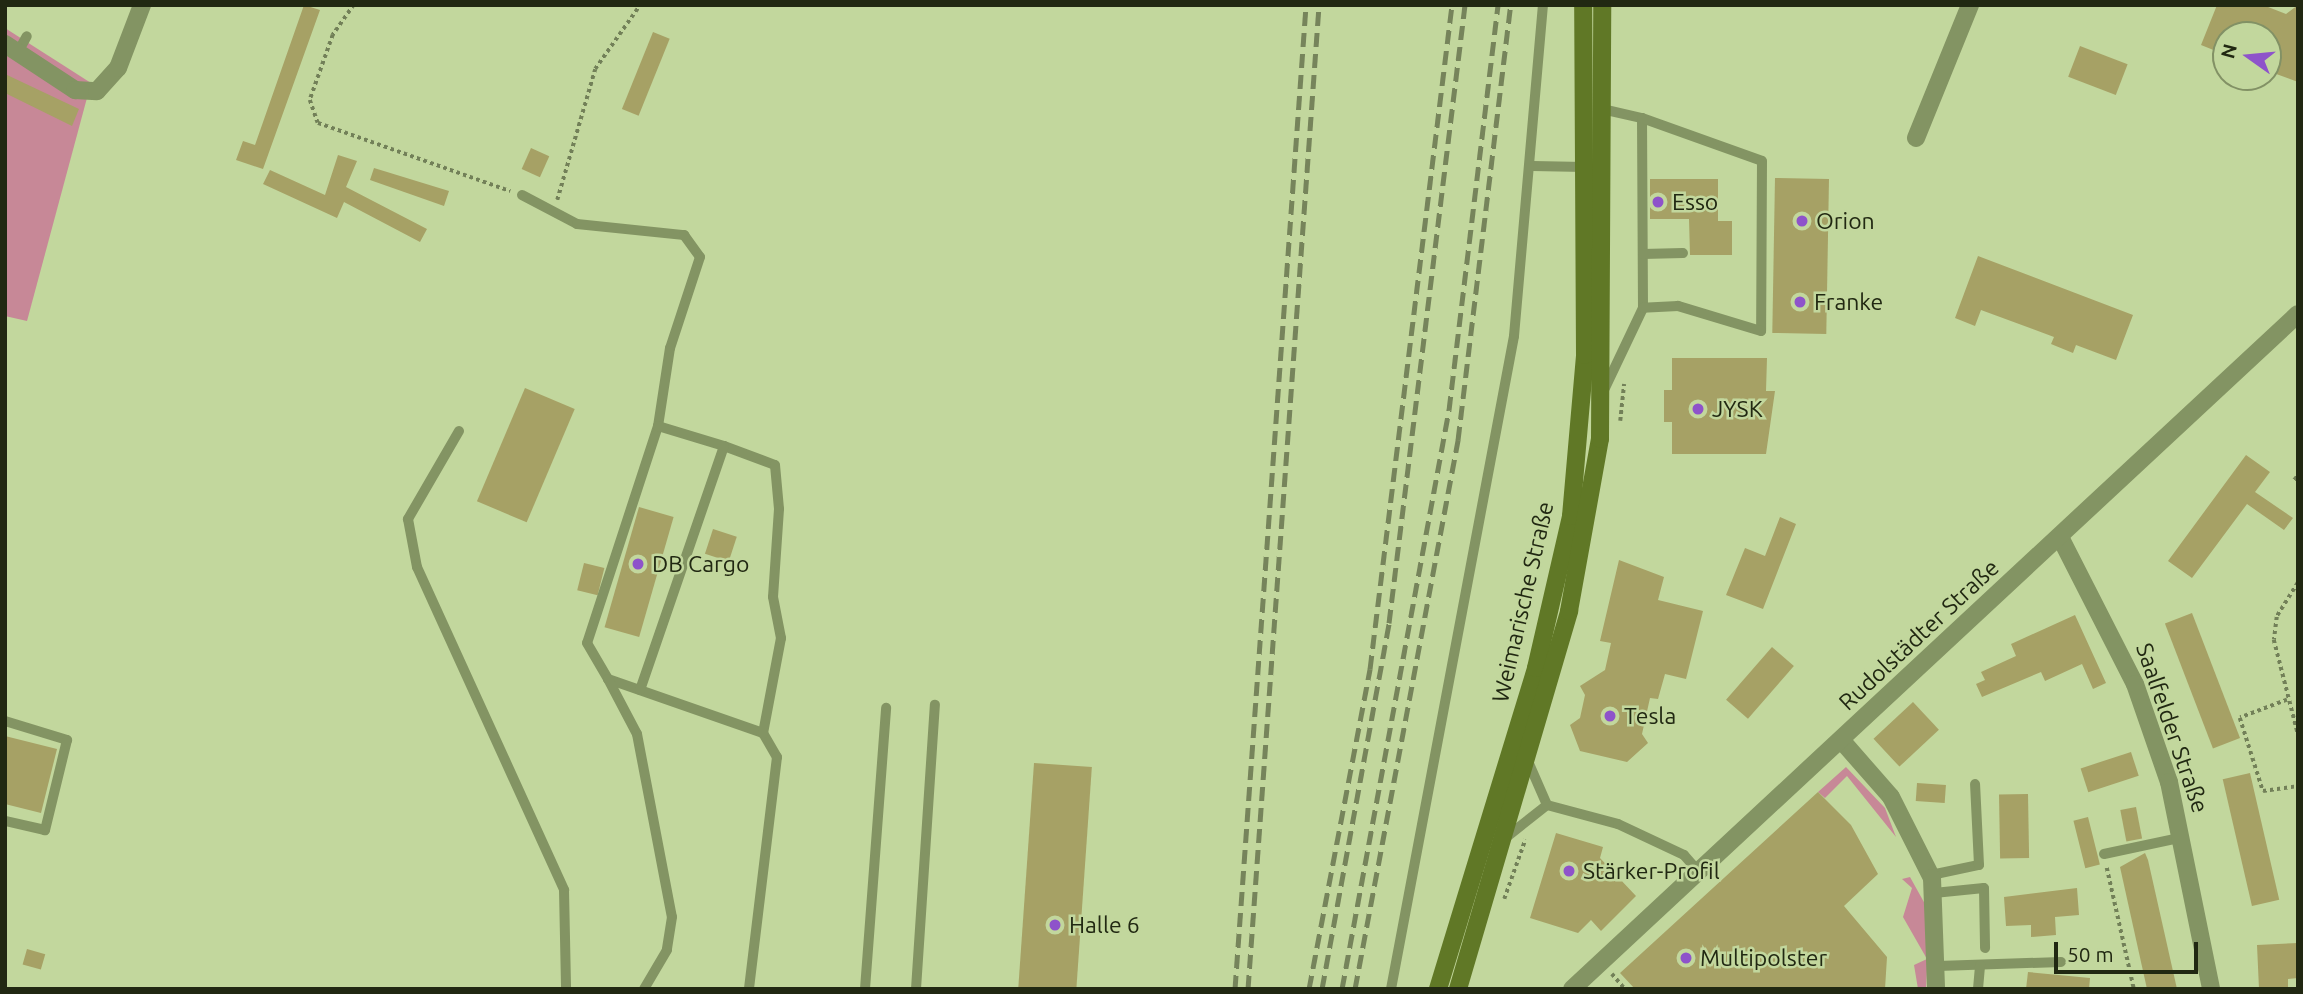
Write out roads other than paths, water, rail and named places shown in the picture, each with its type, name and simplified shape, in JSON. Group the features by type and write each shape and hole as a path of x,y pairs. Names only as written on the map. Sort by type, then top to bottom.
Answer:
{"main road":[{"name":"Weimarische Straße","path":"1438,989 1536,668 1571,516 1583,394 1583,5"},
{"name":"Weimarische Straße","path":"1458,989 1527,759 1581,556 1605,388 1602,5"}],"street":[{"path":"17,44 75,90 97,91 118,68 142,5"},
{"path":"1916,138 1970,5"},
{"name":"Rudolstädter Straße","path":"1572,989 1842,741 2298,314"},
{"name":"Saalfelder Straße","path":"2060,537 2135,684 2183,837 2211,989"},
{"path":"1842,741 1891,797 1933,884 1938,966 1936,989"}],"lane":[{"path":"1391,989 1497,448 1533,166 1544,5"},
{"path":"1602,109 1642,118 1762,161 1761,331 1678,306 1643,308"},
{"path":"1605,388 1643,308 1642,118"},
{"path":"1533,166 1584,167"},
{"path":"522,195 577,224 684,235 699,257 670,348 658,426 587,643 637,734 672,917 667,950 645,989"},
{"path":"1643,254 1683,253"},
{"path":"658,426 775,465 779,509 773,597 781,638 763,733"},
{"path":"459,431 408,519 417,567 564,890 566,989"},
{"path":"640,690 724,446"},
{"path":"608,679 763,733 777,757 776,797 761,853 749,989"},
{"path":"916,989 935,705"},
{"path":"865,989 886,708"},
{"path":"5,721 66,740 45,830 5,821"},
{"path":"1527,759 1547,805"},
{"path":"1933,884 1979,865 1975,784"},
{"path":"1547,805 1618,824 1684,855 1699,872"},
{"path":"1504,839 1547,805"},
{"path":"2104,855 2183,837"},
{"path":"1933,884 1984,888 1985,948"},
{"path":"1938,966 2061,962"},
{"path":"1978,989 1980,965"}],"railway":[{"path":"1235,989 1306,5"},
{"path":"1248,989 1319,5"},
{"path":"1309,989 1370,669 1452,5"},
{"path":"1322,989 1389,623 1465,5"},
{"path":"1342,989 1449,410 1498,5"},
{"path":"1355,989 1458,440 1511,5"}],"place":[{"name":"Esso","path":"1658,202"},
{"name":"Orion","path":"1802,221"},
{"name":"Franke","path":"1800,302"},
{"name":"JYSK","path":"1698,409"},
{"name":"DB Cargo","path":"638,564"},
{"name":"Tesla","path":"1610,716"},
{"name":"Stärker-Profil","path":"1569,871"},
{"name":"Halle 6","path":"1055,925"},
{"name":"Multipolster","path":"1686,958"}]}
